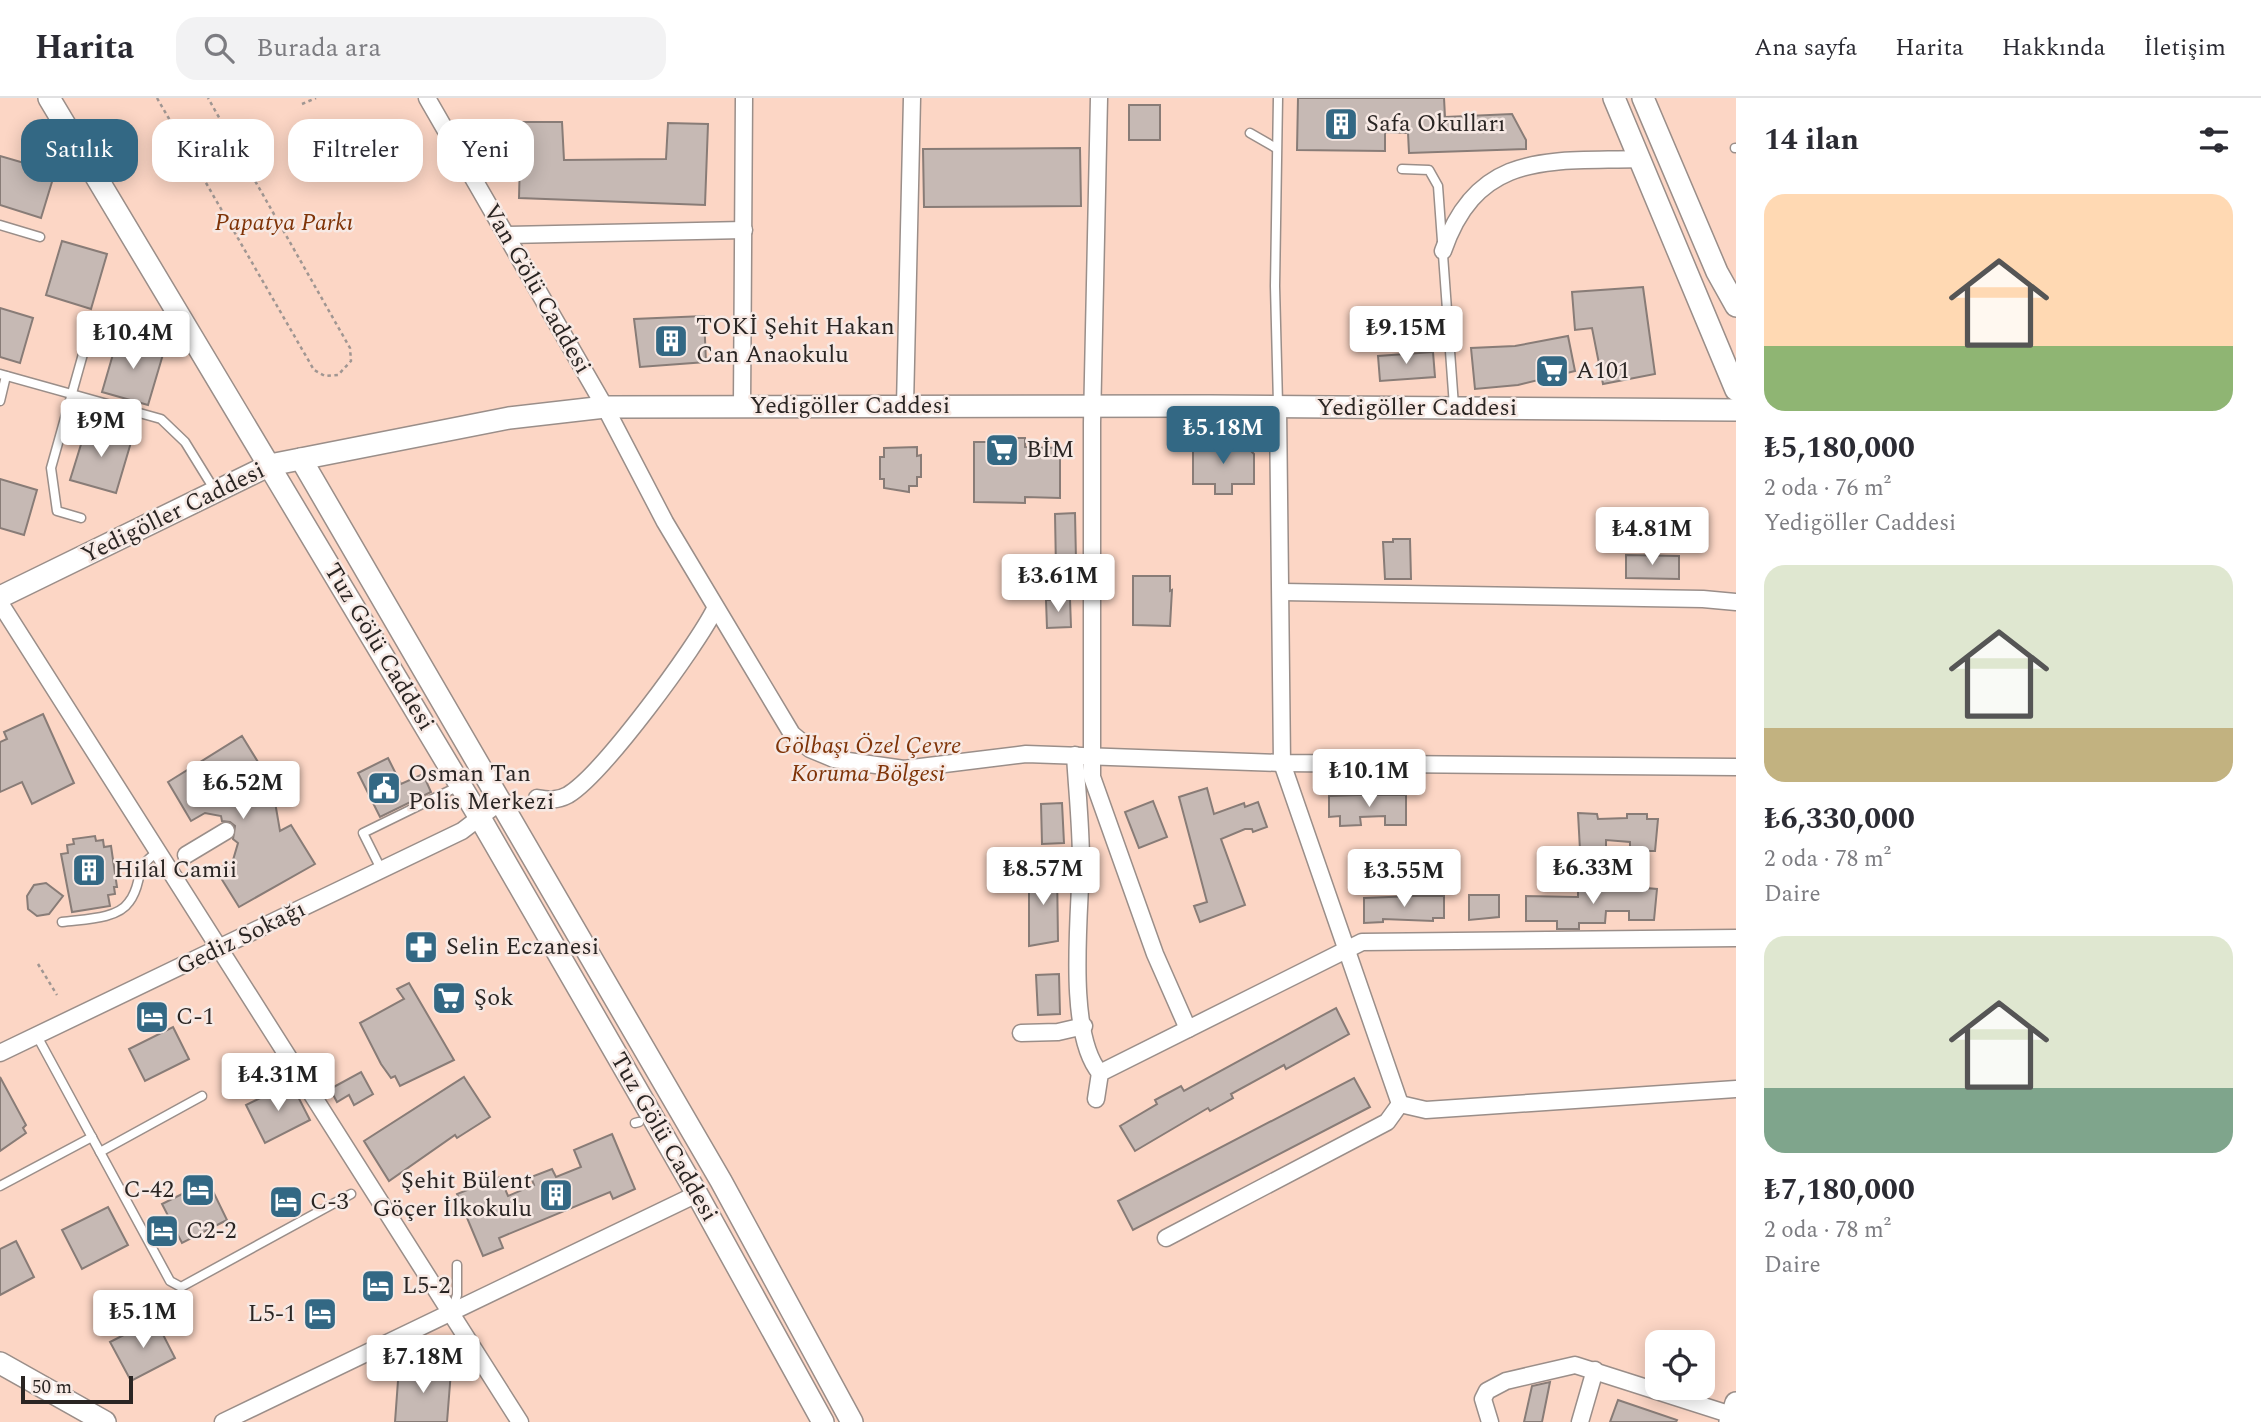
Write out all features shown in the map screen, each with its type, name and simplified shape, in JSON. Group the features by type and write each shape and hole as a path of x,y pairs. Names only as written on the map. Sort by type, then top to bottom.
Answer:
{"street":[{"name":"Tuz Gölü Caddesi","path":"49,98 480,818 697,1194 823,1422"},
{"name":"Van Gölü Caddesi","path":"427,98 605,407 665,522 715,609 792,734 810,749 850,763 904,769 983,757 1075,755 1282,762 1736,767"},
{"path":"742,405 744,98"},
{"path":"905,406 912,98"},
{"path":"1099,98 1093,406 1092,755 1096,792 1154,954 1188,1029"},
{"path":"1614,98 1736,390"},
{"path":"1643,98 1717,272 1736,306"},
{"path":"1443,251 1453,227 1481,190 1517,166 1537,162 1639,159"},
{"path":"506,235 744,230"},
{"name":"Yedigöller Caddesi","path":"0,597 270,465 509,418 605,407 742,405 1736,410"},
{"path":"1278,407 1282,762 1400,1104"},
{"name":"Tuz Gölü Caddesi","path":"301,459 722,1181 852,1422"},
{"path":"1282,592 1512,594 1736,602"},
{"path":"0,603 167,866 192,897 219,949 520,1422"},
{"path":"537,798 551,800 565,796 601,764 683,657 715,609"},
{"path":"1075,755 1081,859 1079,998 1090,1054 1100,1073 1096,1099"},
{"name":"Gediz Sokağı","path":"0,1053 219,949 308,901 461,831 500,802"},
{"path":"186,855 226,831"},
{"path":"1100,1073 1362,942 1736,938"},
{"path":"1021,1033 1058,1032 1084,1027"},
{"path":"1400,1104 1426,1110 1736,1089"},
{"path":"1166,1238 1387,1122 1400,1104"},
{"path":"223,1422 697,1194"},
{"path":"0,1363 105,1422"},
{"path":"1490,1422 1483,1399 1487,1391 1506,1381 1575,1364 1733,1413"},
{"path":"1580,1422 1595,1370"}],"lane":[{"path":"1278,98 1278,407"},
{"path":"1250,133 1276,148"},
{"path":"1402,169 1424,168 1435,177 1441,204 1454,409"},
{"path":"0,225 40,237"},
{"path":"81,518 57,511 51,468 90,329"},
{"path":"0,401 3,375 168,423 185,442 204,478 216,491"},
{"path":"381,869 363,833 460,785"},
{"path":"62,922 112,914 129,903 144,861 158,852"},
{"path":"167,866 186,855"},
{"path":"37,1035 170,1281 181,1287 351,1194"},
{"path":"100,1152 202,1096"},
{"path":"0,1185 92,1137"},
{"path":"451,1314 457,1295 457,1265"}],"path":[{"path":"157,98 314,370 325,376 338,375 351,361 350,348 208,98"},
{"path":"302,104 316,98"},
{"path":"38,964 57,995"}],"green space":[{"name":"Gölbaşı Özel Çevre Koruma Bölgesi","path":"0,98 1736,98 1736,1422 0,1422"}],"building":[{"path":"1298,98 1444,98 1445,117 1512,114 1526,140 1526,149 1409,153 1408,133 1385,132 1385,151 1297,150"},
{"path":"1129,105 1160,105 1160,140 1129,140"},
{"path":"534,122 562,122 564,160 666,159 668,123 708,124 705,205 519,198 519,182 534,182"},
{"path":"1080,148 1081,206 924,207 923,149"},
{"path":"0,156 21,162 21,182 52,182 41,218 0,205"},
{"path":"62,241 107,254 91,309 46,295"},
{"path":"1643,287 1655,374 1603,384 1592,328 1575,330 1572,292"},
{"path":"0,308 33,318 20,363 0,357"},
{"name":"TOKİ Şehit Hakan Can Anaokulu","path":"704,316 706,362 640,367 634,319"},
{"path":"1568,336 1575,371 1518,385 1475,389 1471,348 1515,346"},
{"path":"118,337 164,351 148,405 102,392"},
{"path":"1433,352 1435,377 1380,381 1378,356"},
{"path":"87,425 132,439 116,493 70,480"},
{"path":"1009,438 1025,438 1025,447 1060,448 1060,498 1025,497 1025,503 974,502 974,442 1009,442"},
{"path":"1193,443 1243,443 1254,454 1254,484 1232,484 1232,494 1215,494 1215,484 1193,484"},
{"path":"917,447 917,456 921,455 921,477 917,477 917,486 909,486 909,492 884,488 884,479 880,479 880,457 884,457 884,448"},
{"path":"0,479 37,490 24,535 0,528"},
{"path":"1075,513 1076,560 1067,569 1056,570 1055,514"},
{"path":"1393,539 1410,539 1411,579 1385,579 1383,542 1393,542"},
{"path":"1626,555 1679,556 1679,579 1626,578"},
{"path":"1133,576 1170,576 1170,626 1133,625"},
{"path":"1070,599 1071,627 1047,628 1046,600"},
{"path":"43,714 74,783 32,804 22,782 0,792 0,742 7,739 4,732"},
{"path":"242,736 266,775 252,784 275,802 280,831 291,825 315,864 239,907 216,870 233,860 238,843 233,839 235,826 222,821 221,816 205,813 191,821 168,782"},
{"name":"Osman Tan Polis Merkezi","path":"388,758 401,784 423,774 431,792 380,817 358,773"},
{"path":"1207,788 1214,814 1244,803 1245,807 1258,802 1267,827 1253,832 1252,829 1245,829 1221,839 1245,905 1200,922 1194,906 1207,902 1179,797"},
{"path":"1406,795 1406,825 1385,825 1385,816 1360,817 1361,825 1340,826 1340,816 1329,817 1329,796"},
{"path":"1153,801 1167,837 1139,848 1125,812"},
{"path":"1062,803 1064,843 1042,844 1041,804"},
{"path":"1578,813 1597,814 1598,819 1647,814 1647,819 1658,819 1655,851 1630,851 1630,842 1606,840 1606,850 1580,850"},
{"name":"Hilal Camii","path":"95,836 96,841 103,840 104,847 111,846 117,887 114,887 115,894 108,895 110,906 72,912 61,854 68,853 67,845 74,844 73,839"},
{"path":"1057,869 1058,941 1029,946 1029,870"},
{"path":"46,883 63,896 49,914 37,916 28,909 27,896 34,885"},
{"path":"1627,883 1646,883 1646,888 1657,889 1654,920 1629,920 1629,911 1606,911 1605,923 1579,923 1579,929 1557,929 1557,921 1526,921 1526,896 1578,897 1578,886 1597,886 1597,891 1626,891"},
{"path":"1469,895 1499,895 1499,917 1469,920"},
{"path":"1444,896 1444,918 1433,918 1433,921 1383,919 1383,922 1364,923 1364,898"},
{"path":"1059,974 1060,1014 1038,1015 1036,975"},
{"path":"409,983 454,1060 400,1086 395,1076 391,1078 381,1064 360,1023 404,999 397,989"},
{"path":"1336,1008 1349,1034 1286,1069 1284,1065 1231,1094 1233,1098 1210,1111 1208,1108 1135,1151 1120,1126 1157,1104 1155,1100 1181,1086 1184,1091"},
{"path":"173,1027 189,1059 145,1081 129,1049"},
{"path":"361,1072 373,1094 354,1105 349,1095 337,1102 330,1089"},
{"path":"0,1077 26,1125 23,1128 26,1133 0,1151"},
{"path":"464,1077 490,1117 457,1138 455,1135 389,1181 364,1141"},
{"path":"1354,1078 1370,1107 1133,1230 1118,1201"},
{"path":"291,1083 310,1120 265,1143 246,1105"},
{"name":"Şehit Bülent Göçer İlkokulu","path":"612,1134 635,1189 613,1199 610,1192 499,1238 503,1248 483,1256 457,1194 500,1177 508,1196 534,1185 531,1177 552,1169 556,1177 581,1167 574,1150"},
{"path":"208,1181 227,1220 182,1243 162,1204"},
{"path":"108,1207 128,1245 82,1269 62,1230"},
{"path":"16,1241 34,1277 0,1295 0,1249"},
{"path":"155,1319 175,1358 131,1381 110,1342"},
{"path":"406,1364 451,1371 447,1422 395,1422 399,1367 406,1367"},
{"path":"1550,1382 1542,1422 1524,1422 1532,1386"},
{"path":"1618,1400 1677,1420 1610,1422"}],"place":[{"name":"Safa Okulları","path":"1341,124"},
{"name":"TOKİ Şehit Hakan Can Anaokulu","path":"671,341"},
{"name":"A101","path":"1552,371"},
{"name":"BİM","path":"1002,450"},
{"name":"Osman Tan Polis Merkezi","path":"384,788"},
{"name":"Hilal Camii","path":"89,870"},
{"name":"Selin Eczanesi","path":"421,947"},
{"name":"Şok","path":"449,998"},
{"name":"C-1","path":"152,1017"},
{"name":"C-42","path":"198,1190"},
{"name":"Şehit Bülent Göçer İlkokulu","path":"556,1195"},
{"name":"C-3","path":"286,1202"},
{"name":"C2-2","path":"162,1231"},
{"name":"L5-2","path":"378,1286"},
{"name":"L5-1","path":"320,1314"}],"park label":[{"name":"Papatya Parkı","path":"284,223"}]}
